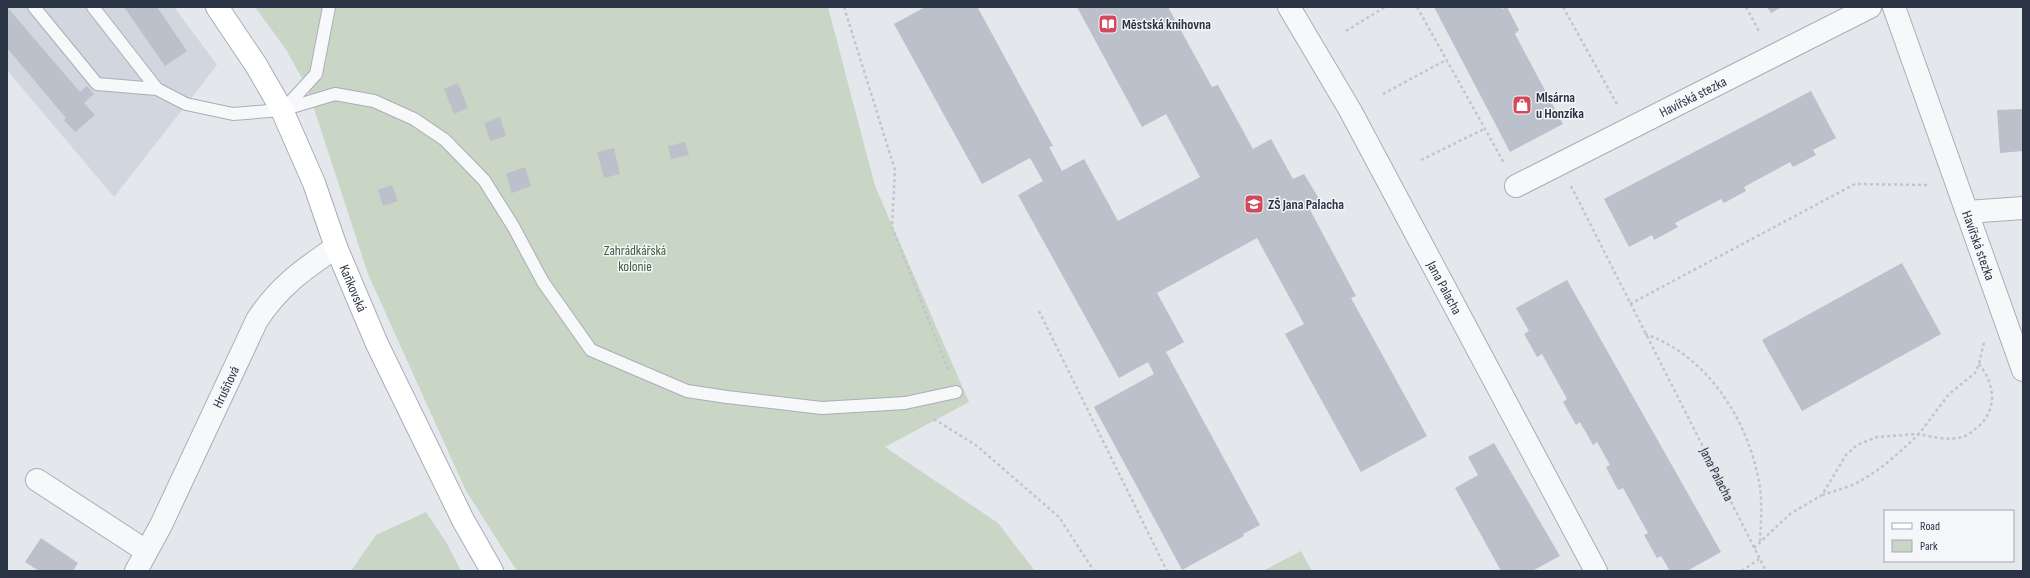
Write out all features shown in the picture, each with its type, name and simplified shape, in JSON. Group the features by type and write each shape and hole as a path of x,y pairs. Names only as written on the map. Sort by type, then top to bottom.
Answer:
{"street":[{"name":"Kaňkovská","path":"217,7 256,65 282,110 314,183 336,247 377,344 463,520 492,571"},
{"name":"Jana Palacha","path":"1289,7 1350,110 1596,571"},
{"name":"Havířská stezka","path":"1511,177 1559,165 1870,7"},
{"name":"Havířská stezka","path":"1894,7 2023,370"},
{"path":"1967,212 2023,208"},
{"name":"Hrušňová","path":"136,571 161,525 257,320 269,301 287,282 336,247"},
{"path":"37,480 146,551"}],"lane":[{"path":"34,7 97,84 157,88"},
{"path":"93,7 157,88 186,104 233,114 282,110 335,94 374,101 414,119 445,140 484,180 513,226 543,282 590,350 687,391 822,408 907,402 956,392"},
{"path":"282,110 316,74 329,7"}],"path":[{"path":"844,7 895,170 892,227 956,392"},
{"path":"1346,31 1385,7"},
{"path":"1417,7 1511,177"},
{"path":"1563,7 1630,129"},
{"path":"1746,7 1772,56"},
{"path":"1382,94 1446,60"},
{"path":"1420,160 1484,129"},
{"name":"Jana Palacha","path":"1559,165 1766,571"},
{"path":"1630,304 1855,184 1958,185"},
{"path":"1039,311 1167,571"},
{"path":"1645,334 1664,340 1700,370 1727,400 1742,425 1753,454 1759,479 1761,504 1760,542"},
{"path":"1754,548 1790,514 1822,495 1852,485 1868,476 1900,453 1920,434 1944,399 1975,373 1979,364 1986,336"},
{"path":"1822,495 1843,460 1857,445 1877,437 1920,434 1943,439 1962,437 1972,432 1985,419 1992,406 1992,395 1986,374 1979,364"},
{"path":"907,402 978,446 1060,517 1094,571"},
{"path":"1742,571 1759,559"}],"shaded area":[{"path":"7,7 174,7 217,65 114,197 7,70"}],"green space":[{"name":"Zahrádkářská kolonie","path":"255,7 828,7 875,186 969,402 885,447 998,523 1035,571 517,571 466,491 368,274 307,87 285,48"},
{"path":"426,512 446,542 461,571 351,571 376,535"},
{"path":"1301,551 1312,571 1263,571"}],"building":[{"path":"7,7 80,92 87,86 94,94 84,103 95,115 75,132 64,120 66,118 7,48"},
{"path":"124,7 157,7 187,51 165,66"},
{"path":"925,7 980,7 978,8 1053,146 1049,147 1062,171 1084,159 1118,221 1200,177 1166,114 1142,127 1077,7 1168,7 1212,87 1218,85 1253,149 1271,139 1293,179 1304,174 1321,202 1309,208 1356,296 1351,298 1427,436 1361,472 1285,334 1304,324 1257,238 1157,293 1184,342 1166,352 1260,525 1243,534 1244,536 1182,570 1094,407 1154,374 1148,362 1119,378 1018,195 1043,181 1030,158 982,184 894,24"},
{"path":"1434,7 1501,7 1502,9 1507,7 1519,30 1515,34 1563,124 1510,152"},
{"path":"1767,7 1782,7 1771,13"},
{"path":"458,83 468,108 454,114 444,89"},
{"path":"1811,91 1836,138 1813,150 1816,155 1793,167 1790,162 1744,187 1746,191 1724,203 1721,199 1675,223 1678,227 1654,240 1652,235 1629,247 1604,199"},
{"path":"2023,109 2023,151 2000,153 1997,110"},
{"path":"500,117 506,136 490,141 484,123"},
{"path":"685,142 689,155 671,159 668,146"},
{"path":"614,148 620,174 604,178 597,152"},
{"path":"525,167 531,186 512,193 506,174"},
{"path":"392,185 398,201 383,206 378,190"},
{"path":"1902,263 1941,334 1802,411 1762,340"},
{"path":"1567,280 1721,552 1687,571 1670,571 1661,556 1657,558 1644,535 1648,533 1623,488 1618,490 1606,467 1610,465 1597,442 1593,445 1580,422 1576,425 1563,402 1567,399 1542,354 1537,357 1524,334 1529,331 1516,308"},
{"path":"1494,443 1560,556 1532,571 1501,571 1455,488 1478,475 1468,457"},
{"path":"41,538 78,563 73,571 39,571 25,562"}],"place":[{"name":"Městská knihovna","path":"1108,24"},
{"name":"Mlsárna u Honzíka","path":"1522,105"},
{"name":"ZŠ Jana Palacha","path":"1254,204"}]}
